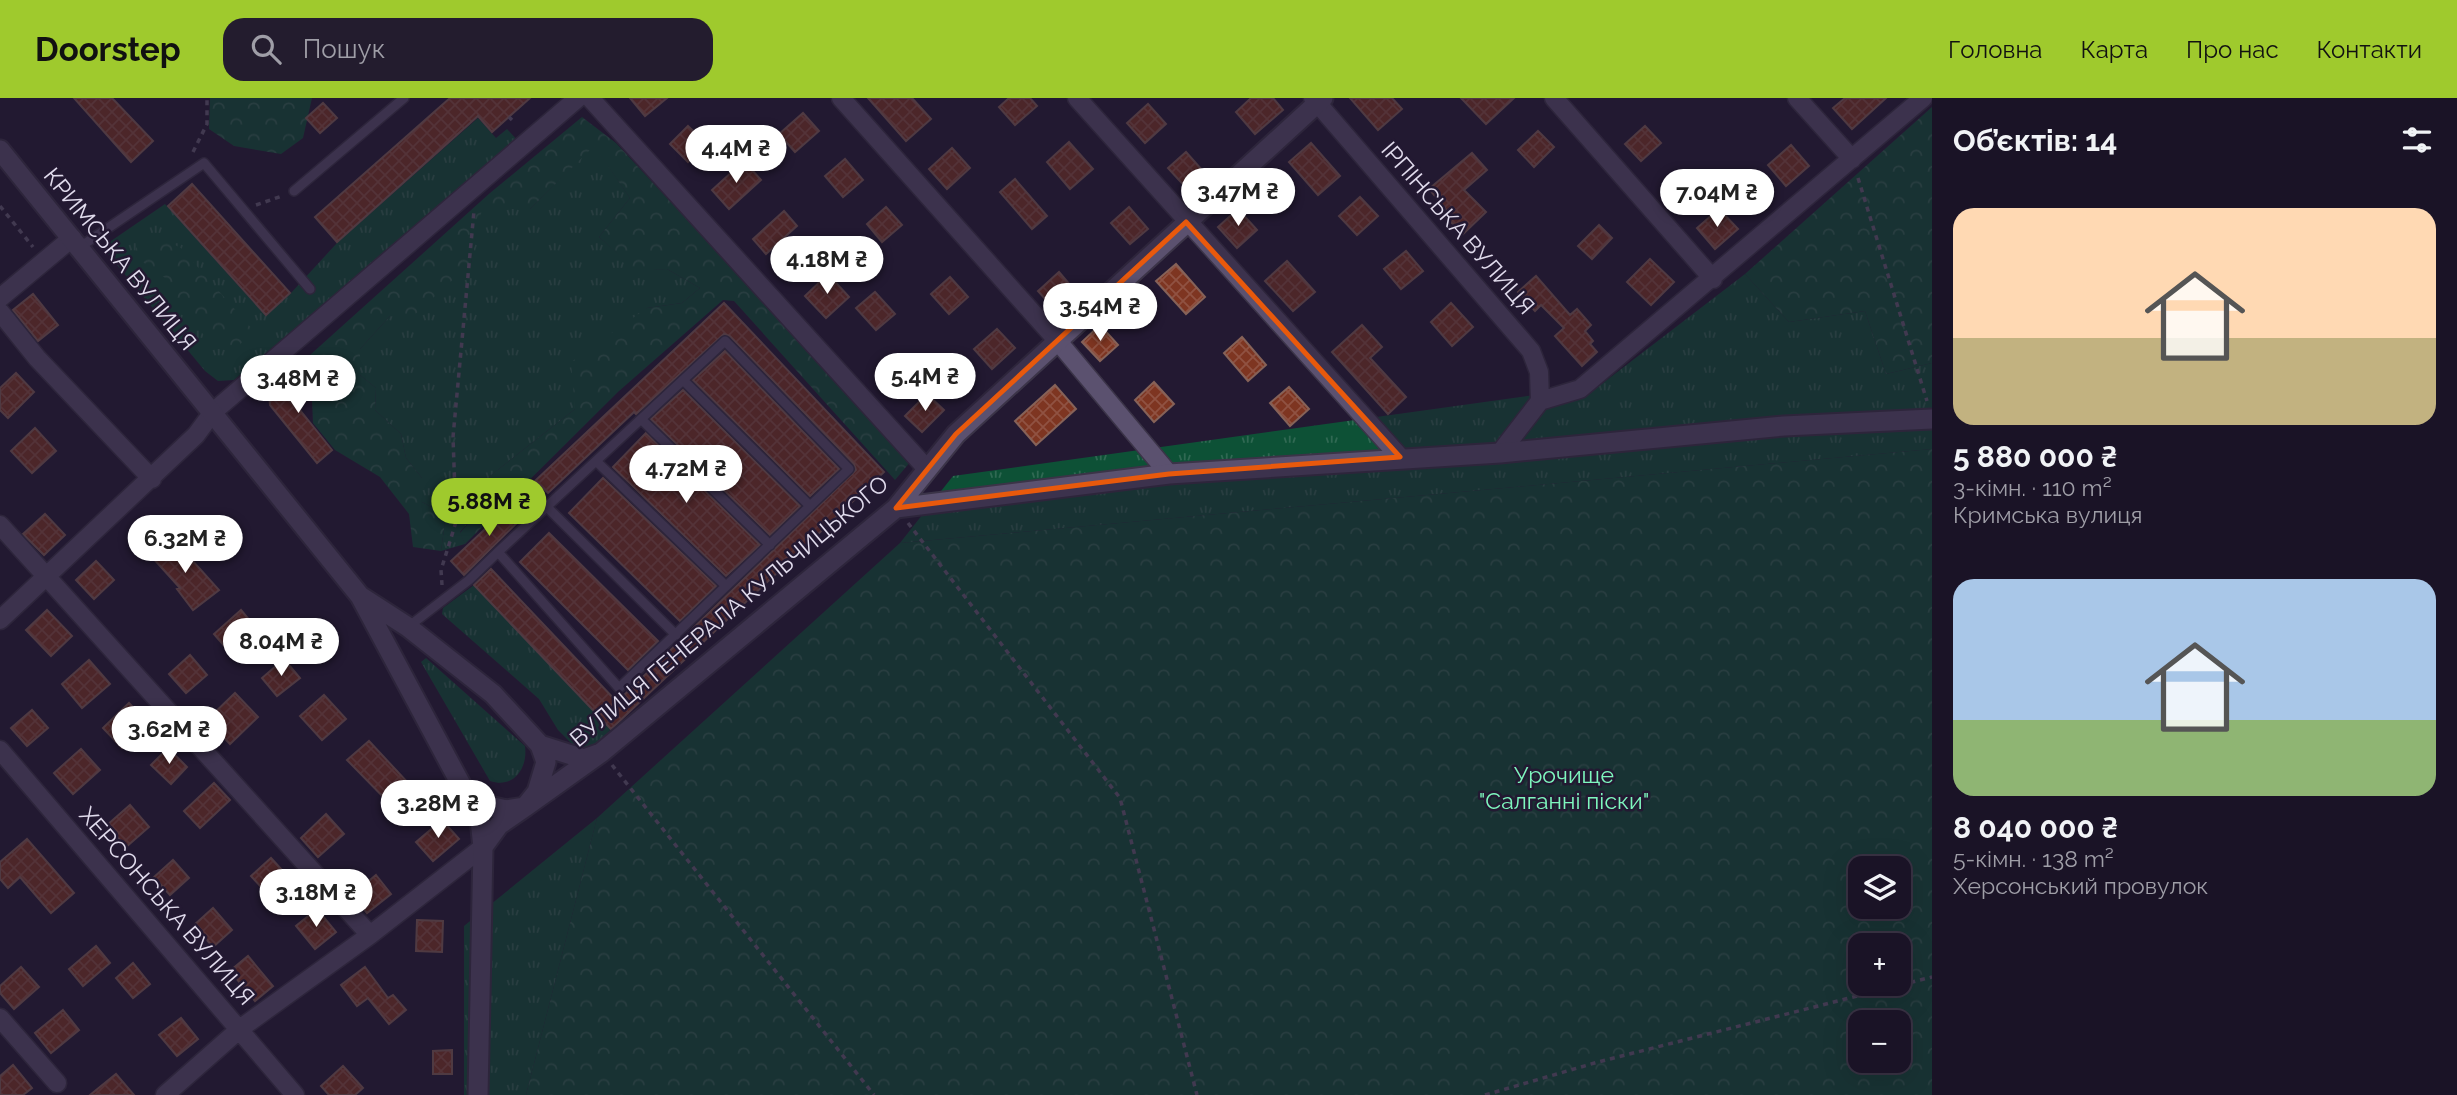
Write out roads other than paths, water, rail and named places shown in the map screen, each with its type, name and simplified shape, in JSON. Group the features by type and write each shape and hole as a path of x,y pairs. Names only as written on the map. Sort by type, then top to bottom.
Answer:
{"street":[{"path":"0,620 152,478 196,435 213,412 578,98"},
{"path":"590,98 927,470"},
{"path":"841,98 1056,339 1170,474"},
{"path":"1077,98 1400,457"},
{"path":"1554,98 1713,279"},
{"path":"1797,98 1852,159"},
{"path":"1500,453 1540,401 1580,389 1713,279 1923,98"},
{"name":"ВУЛИЦЯ ГЕНЕРАЛА КУЛЬЧИЦЬКОГО","path":"525,807 602,752 897,508 956,434 1318,100"},
{"name":"ІРПІНСЬКА ВУЛИЦЯ","path":"1318,100 1531,351 1539,372 1540,401"},
{"name":"КРИМСЬКА ВУЛИЦЯ","path":"0,150 360,596 394,664 480,820 483,847 478,1095"},
{"path":"0,298 76,243"},
{"path":"0,312 37,358 152,478"},
{"path":"897,508 1170,474 1400,457 1500,453 1930,411"},
{"path":"0,525 370,935"},
{"name":"КРИМСЬКА ВУЛИЦЯ","path":"360,596 408,627 493,694 540,745 584,759 602,752"},
{"path":"394,664 392,643 396,636 408,627"},
{"path":"165,1095 241,1028 370,935 483,847 499,825 525,807 537,792 545,762 540,745"},
{"name":"ХЕРСОНСЬКА ВУЛИЦЯ","path":"0,750 241,1028 295,1095"},
{"path":"468,801 506,810 525,807"},
{"path":"0,1018 57,1083"}],"lane":[{"path":"294,191 404,98"},
{"path":"76,243 204,163 310,289"},
{"path":"408,627 469,580 498,552 725,341 849,470 619,688 498,552"},
{"path":"683,380 810,506"},
{"path":"641,419 770,545"},
{"path":"596,461 726,586"},
{"path":"547,508 676,635"}],"park label":[{"name":"Урочище \"Салганні піски\"","path":"1564,788"}]}
